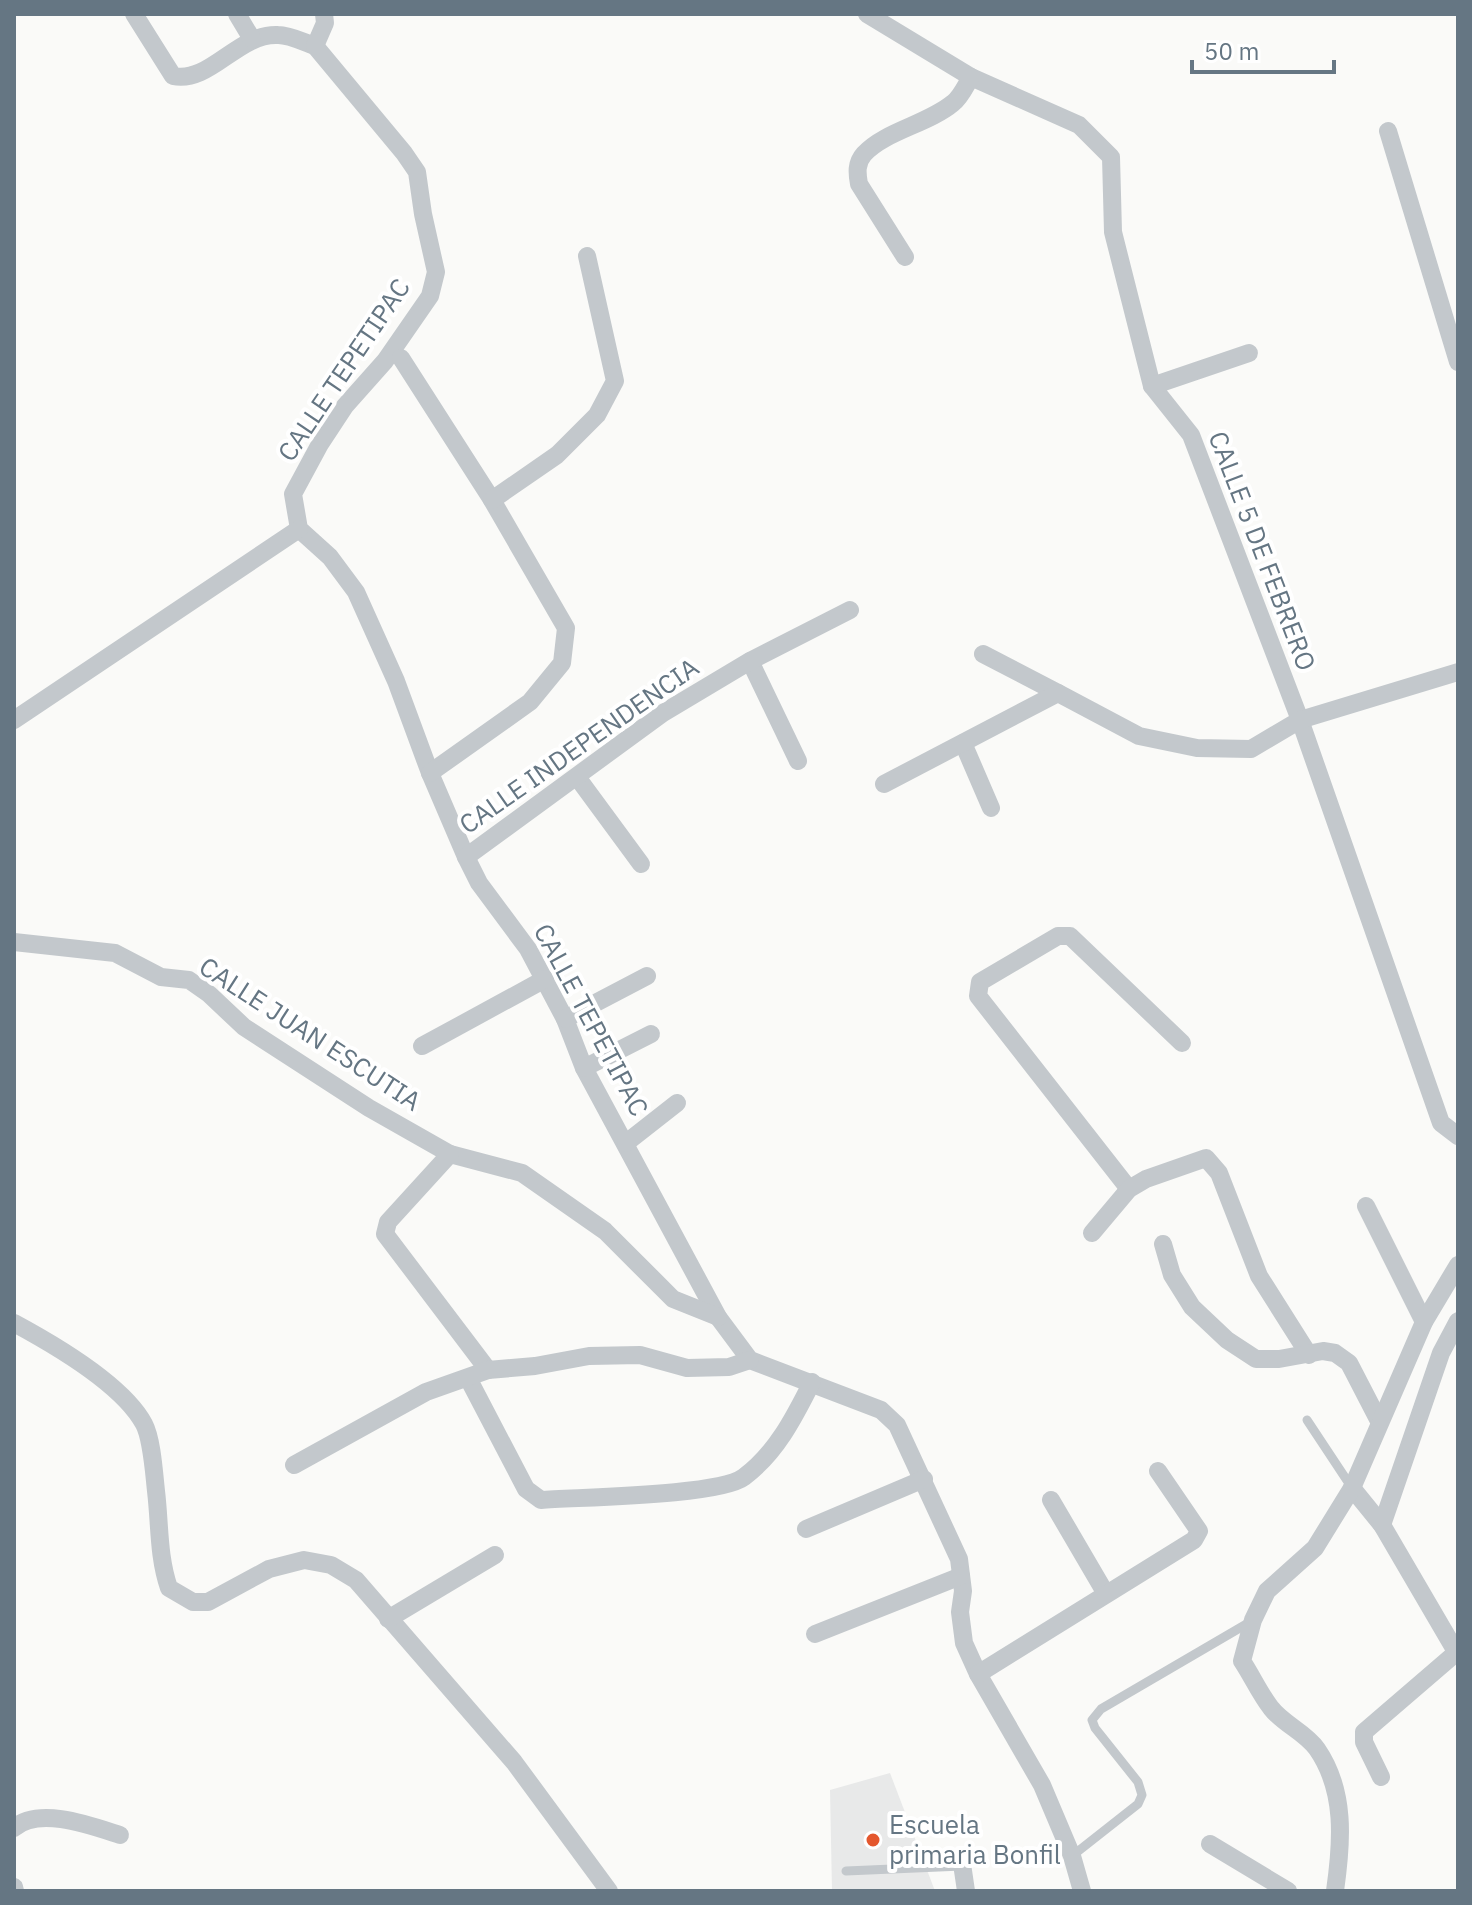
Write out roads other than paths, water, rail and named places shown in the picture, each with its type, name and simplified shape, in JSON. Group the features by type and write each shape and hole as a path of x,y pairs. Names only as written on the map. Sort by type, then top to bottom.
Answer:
{"street":[{"path":"134,14 173,76 193,76 252,39 281,34 315,46 325,23 324,14"},
{"path":"237,14 252,39"},
{"name":"CALLE 5 DE FEBRERO","path":"867,14 971,77 1079,125 1111,157 1113,232 1152,386 1191,435 1300,720 1441,1123 1458,1136"},
{"name":"CALLE TEPETIPAC","path":"315,46 417,172 436,272 430,296 385,361 345,406 293,494 299,529 330,557 356,592 479,883 528,949 565,1019 584,1068 718,1317 750,1360"},
{"path":"905,257 859,184 857,170 862,155 955,102 971,77"},
{"path":"1388,131 1458,362"},
{"path":"492,500 557,455 597,415 615,381 587,256"},
{"path":"1152,386 1249,353"},
{"path":"401,358 492,500 566,628 562,663 530,702 430,773"},
{"path":"14,720 299,529"},
{"name":"CALLE INDEPENDENCIA","path":"466,857 663,713 750,661 850,610"},
{"path":"983,654 1139,736 1197,748 1251,749 1300,720 1458,672"},
{"path":"750,661 798,761"},
{"path":"884,784 1058,693"},
{"path":"963,743 991,808"},
{"path":"577,777 641,864"},
{"path":"1129,1189 978,996 980,982 1058,936 1070,936 1182,1043"},
{"name":"CALLE JUAN ESCUTIA","path":"14,942 115,953 161,977 189,980 244,1027 369,1108 450,1154 522,1173 605,1231 673,1299 718,1317"},
{"path":"565,1019 647,976"},
{"path":"422,1046 545,979"},
{"path":"584,1068 651,1034"},
{"path":"626,1143 677,1103"},
{"path":"450,1154 388,1222 385,1234 488,1370"},
{"path":"1092,1233 1129,1189 1146,1179 1206,1158 1219,1173 1259,1276 1309,1355"},
{"path":"1366,1206 1424,1322"},
{"path":"1163,1244 1172,1275 1192,1307 1227,1340 1256,1359 1279,1359 1323,1351 1335,1353 1349,1363 1379,1421"},
{"path":"1335,1891 1340,1854 1339,1799 1329,1771 1315,1746 1272,1710 1242,1661 1253,1620 1267,1591 1315,1548 1352,1488 1424,1322 1458,1265"},
{"path":"1382,1525 1441,1353 1458,1321"},
{"path":"14,1323 39,1336 106,1383 132,1406 146,1427 156,1490 161,1563 169,1588 193,1602 208,1602 269,1569 304,1560 331,1565 356,1580 514,1762 609,1891"},
{"path":"294,1465 426,1392 488,1370 535,1366 589,1356 640,1355 687,1368 729,1367 750,1360 881,1410 897,1425 959,1559 964,1643 978,1674 1042,1785 1072,1856 1082,1891"},
{"path":"468,1378 526,1489 541,1500 708,1489 742,1480 772,1450 793,1421 812,1382"},
{"path":"978,1674 1194,1540 1199,1531 1158,1471"},
{"path":"806,1529 924,1479"},
{"path":"1352,1488 1382,1525 1458,1654 1364,1732 1364,1742 1381,1777"},
{"path":"1051,1500 1106,1594"},
{"path":"388,1619 495,1555"},
{"path":"815,1634 961,1576"},
{"path":"14,1828 21,1822 65,1818 120,1835"},
{"path":"1210,1844 1288,1891"},
{"path":"962,1861 966,1891"}],"lane":[{"path":"1307,1420 1352,1488"},
{"path":"1072,1856 1138,1804 1142,1795 1138,1782 1092,1720 1101,1709 1253,1620"},
{"path":"846,1871 962,1861"}],"place":[{"name":"Escuela primaria Bonfil","path":"873,1840"}]}
